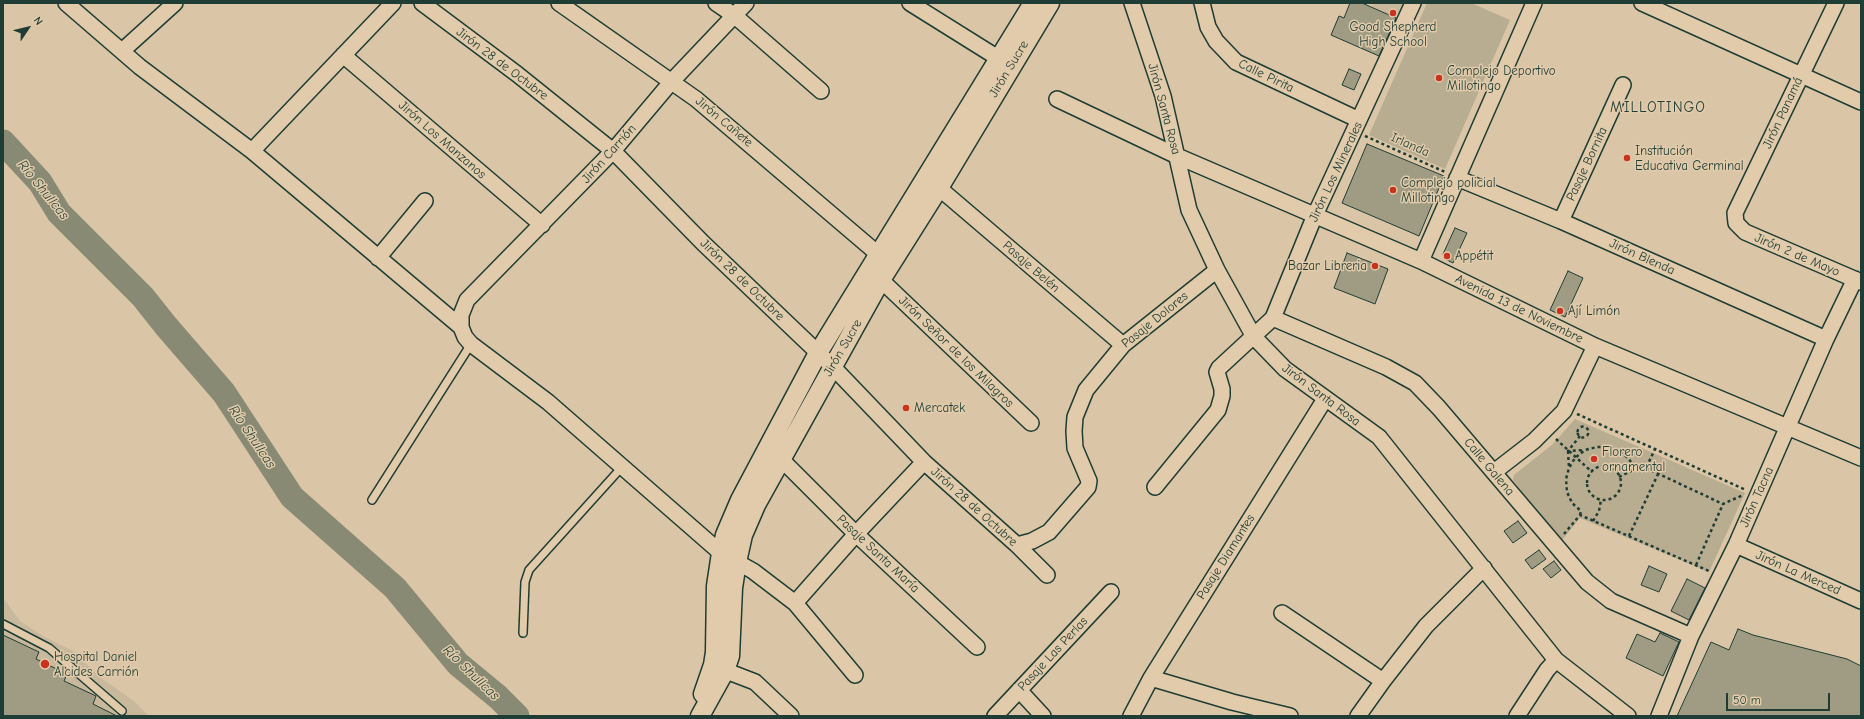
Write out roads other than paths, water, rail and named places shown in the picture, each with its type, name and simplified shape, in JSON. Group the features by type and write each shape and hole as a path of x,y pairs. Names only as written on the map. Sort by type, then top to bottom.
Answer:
{"street":[{"path":"66,3 140,67 252,151 461,327 465,337 471,344 548,402 721,553 753,571 795,603 855,675"},
{"path":"122,51 175,3"},
{"path":"252,151 393,3"},
{"name":"Jirón 28 de Octubre","path":"422,3 517,74 613,151 703,243 832,366 924,462 1017,545 1047,575"},
{"name":"Jirón Cañete","path":"559,3 672,81 760,152 878,254"},
{"path":"716,3 735,16 821,91"},
{"name":"Jirón Carrión","path":"461,327 461,315 467,300 613,151 672,81 746,3"},
{"path":"910,3 998,58"},
{"name":"Jirón Sucre","path":"700,716 719,668 716,637 716,586 725,535 740,500 818,353 1033,3"},
{"name":"Jirón Sucre","path":"695,716 719,668 730,656 732,638 733,588 737,562 743,535 756,505 881,280 939,188 1050,3"},
{"name":"Jirón Santa Rosa","path":"1132,3 1163,96 1189,210 1217,270 1254,337 1285,369 1324,399 1379,437 1556,660 1628,716"},
{"name":"Calle Pirita","path":"1202,3 1208,27 1216,41 1236,62 1357,126"},
{"name":"Jirón Los Minerales","path":"1155,487 1218,410 1222,396 1222,389 1217,372 1219,368 1273,318 1315,215 1413,3"},
{"path":"1421,261 1534,3"},
{"path":"1642,3 1861,102"},
{"name":"Jirón Panamá","path":"1736,223 1735,214 1836,3"},
{"name":"Jirón Los Manzanos","path":"343,55 542,225"},
{"name":"Pasaje Bornita","path":"1561,221 1623,85"},
{"name":"Avenida 13 de Noviembre","path":"1057,99 1177,156 1421,261 1595,346 1861,458"},
{"name":"Jirón Blenda","path":"1457,178 1561,221 1826,339"},
{"name":"Pasaje Belén","path":"939,188 1123,345"},
{"path":"378,258 425,201"},
{"name":"Jirón 2 de Mayo","path":"1736,223 1745,232 1858,280"},
{"name":"Pasaje Dolores","path":"1017,545 1032,541 1048,532 1088,487 1089,482 1075,448 1075,417 1086,390 1123,345 1217,270"},
{"name":"Jirón Señor de los Milagros","path":"881,280 1031,423"},
{"name":"Jirón Tacna","path":"1659,716 1691,636 1736,545 1826,339 1858,280"},
{"name":"Calle Galena","path":"1273,318 1386,367 1415,383 1494,472 1587,582 1601,595 1611,601 1691,636"},
{"path":"1494,472 1571,414 1595,346"},
{"name":"Pasaje Diamantes","path":"1131,716 1151,678 1324,399"},
{"name":"Pasaje Santa María","path":"782,460 856,534 977,646"},
{"path":"795,603 856,534 924,462"},
{"name":"Jirón La Merced","path":"1736,545 1861,601"},
{"path":"1358,716 1426,626 1484,568"},
{"name":"Pasaje Las Perlas","path":"994,716 1111,592"},
{"path":"1282,612 1383,681"},
{"path":"1517,716 1547,670 1556,660"},
{"path":"719,668 754,682 791,716"},
{"path":"1151,678 1232,702 1290,716"},
{"path":"1019,690 1043,716"}],"lane":[{"path":"372,500 471,344"},
{"path":"523,633 525,582 529,570 622,467"},
{"path":"3,624 50,648 122,711"}],"waterway":[{"name":"Río Shullcas","path":"3,142 40,182 59,213 143,297 224,393 292,497 395,588 458,664 498,697 517,716"}],"place":[{"name":"Good Shepherd High School","path":"1393,13"},
{"name":"Complejo Deportivo Millotingo","path":"1439,78"},
{"name":"Institución Educativa Germinal","path":"1627,158"},
{"name":"Complejo policial Millotingo","path":"1393,190"},
{"name":"Appétit","path":"1447,256"},
{"name":"Bazar Libreria","path":"1375,266"},
{"name":"Ají Limón","path":"1560,311"},
{"name":"Mercatek","path":"906,408"},
{"name":"Florero ornamental","path":"1594,459"},
{"name":"Hospital Daniel Alcides Carrión","path":"45,664"}],"district":[{"name":"MILLOTINGO","path":"1658,108"}]}
